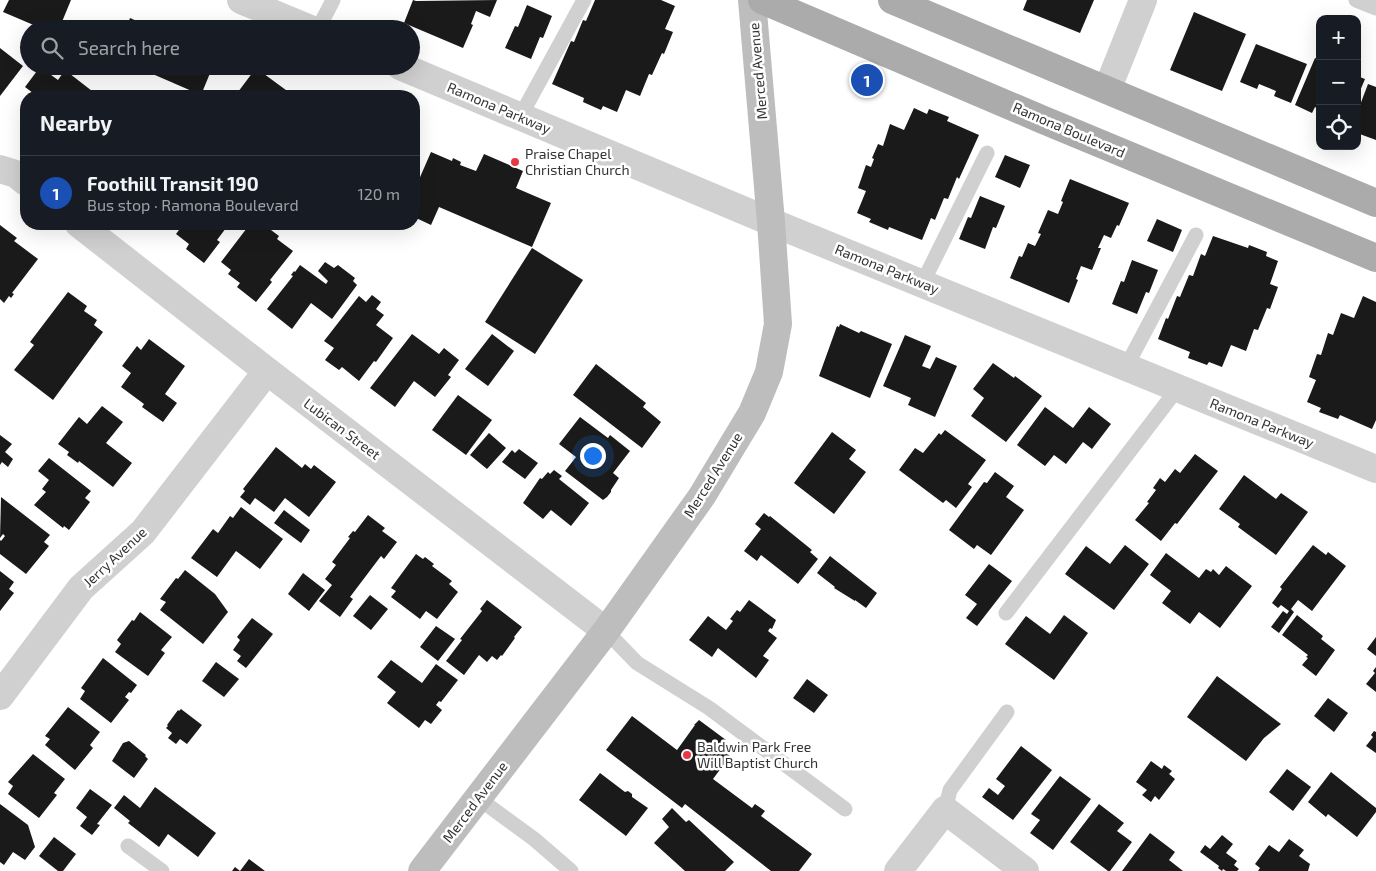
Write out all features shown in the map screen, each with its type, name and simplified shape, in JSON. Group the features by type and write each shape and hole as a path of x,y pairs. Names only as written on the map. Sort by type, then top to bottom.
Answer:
{"main road":[{"name":"Ramona Boulevard","path":"762,0 1376,258"},
{"path":"892,0 1376,203"}],"street":[{"path":"241,0 289,20"},
{"name":"Merced Avenue","path":"422,871 606,631 702,496 752,413 769,372 778,324 752,0"},
{"path":"1107,90 1143,0"},
{"name":"Ramona Parkway","path":"420,74 771,222 1376,469"},
{"path":"0,169 20,177"},
{"name":"Lubican Street","path":"87,230 267,372 606,631"},
{"name":"Jerry Avenue","path":"0,696 81,588 143,532 267,372"},
{"path":"898,871 945,810 1025,871"}],"lane":[{"path":"323,20 333,0"},
{"path":"520,117 584,0"},
{"path":"1356,0 1376,8"},
{"path":"922,284 987,153"},
{"path":"1126,367 1196,235"},
{"path":"1006,613 1178,388"},
{"path":"606,631 637,663 709,708 845,810"},
{"path":"945,810 950,790 1007,712"},
{"path":"478,798 534,839 571,871"},
{"path":"128,846 162,871"}],"building":[{"path":"9,0 71,0 63,20 22,20 3,12"},
{"path":"413,0 497,0 490,17 476,11 471,24 473,25 463,48 420,30 420,20 405,20"},
{"path":"595,0 661,0 675,6 665,29 673,32 664,54 662,53 652,75 649,74 640,96 626,90 617,112 603,106 601,110 583,102 584,98 552,84 571,41 574,42 583,20 586,21"},
{"path":"1027,0 1094,0 1080,33 1023,10"},
{"path":"527,5 552,16 543,38 540,37 531,59 505,48 515,26 518,27"},
{"path":"1194,12 1246,34 1222,91 1170,70"},
{"path":"1256,44 1307,64 1291,103 1274,96 1276,91 1259,84 1257,89 1240,82"},
{"path":"0,48 20,64 20,70 0,96"},
{"path":"1316,58 1316,108 1312,113 1295,105"},
{"path":"34,75 51,75 58,80 62,75 71,75 91,90 29,90 25,87"},
{"path":"155,75 209,75 203,90 189,90"},
{"path":"251,75 266,75 286,90 240,90"},
{"path":"1361,78 1365,79 1361,88"},
{"path":"1368,84 1376,87 1376,140 1361,134 1361,102"},
{"path":"914,108 927,114 929,109 949,117 947,121 979,135 959,179 957,177 948,199 944,198 935,220 931,218 922,240 889,227 888,230 869,222 871,219 857,213 866,191 858,188 866,165 871,167 874,159 872,158 878,144 883,146 890,124 904,130"},
{"path":"431,152 452,161 453,158 461,162 460,165 476,171 484,154 523,171 516,188 551,203 532,247 439,207 431,225 420,220 420,177"},
{"path":"1005,155 1030,165 1020,188 995,177"},
{"path":"1070,179 1129,203 1119,226 1117,225 1111,238 1104,235 1092,270 1081,266 1069,303 1010,278 1019,256 1022,257 1028,243 1035,246 1041,234 1038,233 1048,210 1058,214"},
{"path":"980,196 1005,206 996,228 993,227 985,249 959,239 968,217 971,218"},
{"path":"1157,219 1182,230 1173,252 1147,241"},
{"path":"0,225 17,238 14,241 38,259 12,293 14,294 11,298 9,296 4,303 0,299"},
{"path":"179,230 224,230 217,240 220,242 204,263 186,249 189,244 176,234"},
{"path":"245,230 271,230 279,236 277,239 293,251 270,280 272,282 256,302 237,287 240,283 228,274 231,270 221,262"},
{"path":"1213,236 1248,248 1249,245 1267,252 1266,256 1278,261 1270,284 1278,287 1270,309 1267,308 1258,330 1254,329 1246,351 1231,345 1222,367 1209,362 1207,365 1188,358 1190,352 1158,339 1177,296 1180,297 1189,275 1193,276 1201,254 1205,256"},
{"path":"532,248 583,280 535,354 485,322"},
{"path":"1132,260 1158,270 1149,293 1146,292 1137,314 1112,304 1121,281 1124,282"},
{"path":"325,262 334,268 338,265 355,278 353,281 357,285 332,319 311,303 292,329 267,309 300,265 326,284 328,281 318,271"},
{"path":"68,292 87,306 84,311 97,320 94,325 103,332 53,400 14,370 34,345 30,342"},
{"path":"372,295 381,302 376,309 384,315 376,325 393,338 376,362 374,361 359,381 342,367 339,370 325,360 334,348 324,341 359,296 366,302"},
{"path":"1363,296 1376,302 1376,420 1372,429 1340,415 1338,419 1319,412 1321,408 1307,402 1316,380 1309,377 1317,354 1321,355 1328,333 1333,335 1341,313 1354,318"},
{"path":"840,324 859,333 861,331 892,344 870,398 819,376 837,326 839,327"},
{"path":"412,334 439,354 444,348 459,360 448,375 451,377 435,397 414,381 395,407 370,388"},
{"path":"492,334 514,351 488,386 465,369"},
{"path":"905,335 931,346 922,366 930,369 936,357 957,366 935,417 908,405 911,398 883,386"},
{"path":"149,339 185,366 165,394 177,403 163,422 142,407 144,404 121,387 131,373 122,366 137,346 141,350"},
{"path":"993,363 1014,378 1015,376 1042,396 1006,442 971,416 984,398 973,389"},
{"path":"596,364 646,403 643,407 661,422 642,448 573,395"},
{"path":"458,395 492,420 466,455 432,430"},
{"path":"102,406 123,422 106,443 132,463 113,487 79,461 78,463 67,455 69,452 58,444 79,417 87,424"},
{"path":"1045,407 1073,428 1089,407 1111,424 1092,449 1083,442 1066,464 1054,455 1045,466 1017,445"},
{"path":"580,417 608,438 610,435 630,451 613,473 619,478 611,492 603,500 565,471 576,457 559,444"},
{"path":"945,430 986,460 968,484 972,487 956,508 946,500 943,503 899,470 915,448 923,453 939,433 941,435"},
{"path":"832,432 856,450 849,459 866,472 834,514 794,483"},
{"path":"489,433 506,448 487,469 470,455"},
{"path":"0,435 12,444 5,452 13,459 8,467 2,462 0,465"},
{"path":"276,447 302,468 305,464 311,469 314,465 336,482 309,517 285,498 274,512 255,498 250,505 240,497 245,491 243,489"},
{"path":"519,449 538,463 525,479 502,462 512,450 515,453"},
{"path":"1195,454 1218,471 1177,524 1175,523 1161,541 1135,520 1149,503 1147,502 1156,490 1153,488 1160,478 1165,482 1175,469 1180,473"},
{"path":"49,458 91,491 85,498 90,502 69,530 64,526 63,528 34,505 46,492 42,489 49,480 38,471"},
{"path":"554,470 562,476 559,479 589,503 571,526 551,510 543,519 523,503 540,478 542,479 548,472 550,474"},
{"path":"995,472 1014,486 1006,497 1024,510 991,555 977,545 974,549 949,530 984,482 987,483"},
{"path":"1244,475 1276,499 1281,493 1308,512 1276,555 1238,527 1240,524 1219,509"},
{"path":"1,497 50,535 44,542 49,546 26,574 0,554 0,540 5,536 3,534 0,538"},
{"path":"241,507 283,539 260,569 236,551 217,577 191,558 213,529 218,533 230,516 233,518"},
{"path":"284,510 310,530 301,543 274,523"},
{"path":"764,513 812,550 810,552 818,559 798,584 761,555 757,561 744,551 761,529 755,524"},
{"path":"368,515 385,528 382,531 397,542 384,559 381,556 350,597 353,599 340,617 319,601 332,585 325,579 336,565 332,562 350,538 348,537 353,531 355,532"},
{"path":"1125,545 1149,564 1114,610 1065,574 1086,546 1110,564"},
{"path":"1313,545 1326,555 1328,552 1346,566 1312,611 1298,600 1291,609 1294,612 1279,633 1271,627 1283,611 1287,614 1289,611 1281,605 1278,608 1272,603 1282,589 1280,587"},
{"path":"1166,553 1199,578 1206,569 1211,572 1213,569 1219,575 1226,566 1252,586 1220,628 1199,612 1190,624 1162,603 1171,591 1150,575"},
{"path":"416,554 423,559 425,557 434,564 432,566 452,581 449,584 458,592 437,619 426,611 420,619 391,597 396,591 391,588"},
{"path":"830,556 877,593 866,608 834,588 817,573"},
{"path":"989,564 1012,581 977,626 966,618 977,604 965,595"},
{"path":"185,570 215,594 228,612 203,644 160,610 166,602 160,599 176,578 178,579"},
{"path":"0,571 14,582 9,589 14,593 0,611"},
{"path":"303,573 325,590 309,611 288,594"},
{"path":"370,595 388,609 371,630 353,616"},
{"path":"487,600 522,627 502,656 497,660 492,656 487,662 479,655 464,675 446,661 482,611 480,609"},
{"path":"749,600 776,620 772,629 770,628 768,631 777,638 763,656 769,660 756,678 718,648 712,657 689,640 708,616 726,630 733,621 730,619 737,610 740,612"},
{"path":"140,612 172,637 161,650 165,653 148,676 115,652 121,644 117,640"},
{"path":"1064,615 1088,633 1054,680 1005,644 1026,616 1050,634"},
{"path":"1297,615 1323,636 1321,639 1335,650 1316,676 1302,665 1308,658 1306,657 1308,655 1282,635"},
{"path":"252,618 273,634 246,668 237,661 241,656 233,650 240,640 237,637"},
{"path":"436,626 455,639 438,661 420,647"},
{"path":"1376,637 1376,656 1367,649"},
{"path":"103,658 137,685 125,697 129,700 111,723 80,699 85,691 81,688"},
{"path":"391,660 422,683 436,664 458,680 441,702 439,701 436,705 442,710 431,724 425,720 419,728 387,703 396,692 377,677"},
{"path":"216,662 239,679 224,697 202,681"},
{"path":"1376,667 1376,692 1366,684 1375,673 1373,671"},
{"path":"1217,676 1281,724 1264,738 1246,761 1187,717"},
{"path":"807,679 828,695 814,713 793,698"},
{"path":"1328,698 1348,713 1334,732 1314,716"},
{"path":"68,707 100,732 90,745 93,748 75,770 45,745 50,739 45,736"},
{"path":"181,709 202,725 187,744 180,739 176,744 168,738 172,733 166,728 178,710"},
{"path":"632,716 677,750 699,720 726,740 720,748 730,756 713,779 752,808 755,804 765,811 761,816 812,854 799,871 771,871 685,804 682,808 606,750"},
{"path":"1374,731 1376,732 1376,753 1366,746 1373,737 1371,735"},
{"path":"129,741 146,755 148,759 134,778 112,761 123,743"},
{"path":"1021,746 1052,770 1013,820 982,797 989,788 998,795 1005,786 996,779"},
{"path":"33,754 65,779 54,793 57,795 39,818 8,794 13,786 8,782"},
{"path":"1151,761 1162,769 1164,765 1172,771 1169,774 1175,779 1159,800 1155,796 1151,802 1142,795 1147,790 1136,782"},
{"path":"1287,769 1311,787 1293,811 1269,792"},
{"path":"1331,772 1376,808 1376,812 1357,837 1328,814 1326,817 1308,802"},
{"path":"600,773 625,792 628,791 632,794 632,797 648,808 626,836 579,800"},
{"path":"1060,776 1091,799 1053,850 1030,833 1040,820 1031,814"},
{"path":"155,787 216,833 198,857 168,834 159,847 128,823 130,821 114,808 124,795 140,808"},
{"path":"90,789 112,805 97,824 100,825 92,835 80,826 87,817 76,808"},
{"path":"0,804 28,825 35,847 25,860 13,852 4,865 0,862"},
{"path":"1099,804 1124,823 1117,831 1132,842 1110,871 1070,842"},
{"path":"672,808 686,822 689,820 734,862 725,871 685,871 654,843 669,827 662,819"},
{"path":"1150,833 1175,852 1169,860 1183,871 1122,871"},
{"path":"1222,835 1233,844 1226,853 1237,861 1234,865 1239,869 1237,871 1226,871 1223,869 1222,871 1218,868 1219,866 1200,852 1205,845 1210,849"},
{"path":"54,837 76,854 63,871 58,871 39,856"},
{"path":"1289,839 1304,850 1299,856 1310,864 1308,871 1258,871 1260,868 1255,864 1269,845 1279,852"},
{"path":"249,859 265,871 240,871"},
{"path":"235,867 240,871 232,871"}],"place":[{"name":"Foothill Transit 190","path":"867,80"},
{"name":"Praise Chapel Christian Church","path":"515,162"},
{"name":"Baldwin Park Free Will Baptist Church","path":"687,755"}]}
